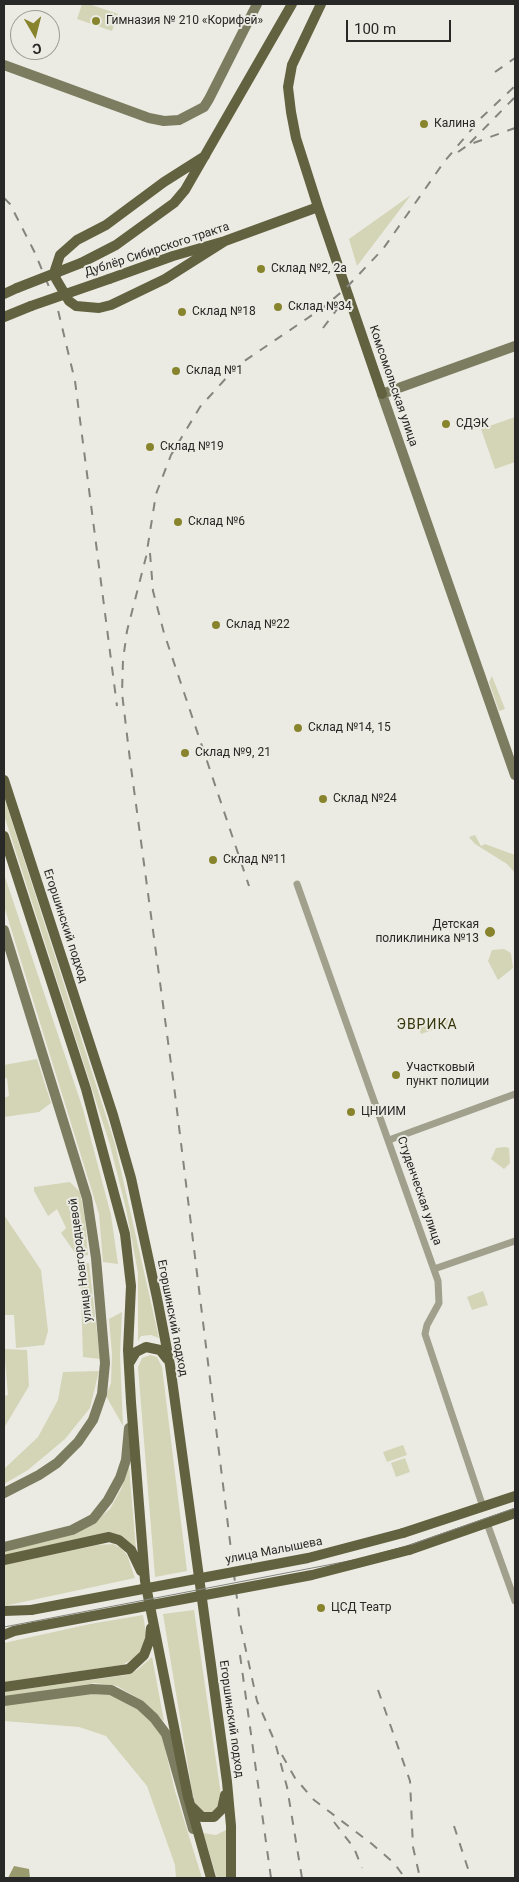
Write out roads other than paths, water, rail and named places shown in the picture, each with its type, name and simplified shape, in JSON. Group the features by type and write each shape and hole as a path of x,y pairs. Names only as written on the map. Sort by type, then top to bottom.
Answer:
{"main road":[{"path":"225,241 165,279 111,305 99,308 76,306 69,301 56,279 55,270 60,255 77,240 106,225 164,182 205,156 292,4"},
{"name":"Комсомольская улица","path":"320,4 296,52 289,76 288,86 292,123 318,207 382,394"},
{"path":"288,86 302,51 328,4"},
{"name":"Дублёр Сибирского тракта","path":"4,294 81,262 116,245 174,203 185,190 205,156"},
{"name":"Дублёр Сибирского тракта","path":"6,317 31,306 173,256 225,241 318,207"},
{"name":"Егоршинский подход","path":"4,780 118,1133 138,1206 170,1365 227,1782 231,1826 231,1878"},
{"path":"4,836 86,1089 122,1217 131,1286 130,1402 145,1581 188,1797 211,1878"},
{"path":"129,1369 132,1355 146,1347 160,1350 170,1365"},
{"name":"улица Малышева","path":"4,1611 30,1610 308,1558 403,1533 515,1496"},
{"path":"7,1633 312,1574 409,1550 515,1513"},
{"path":"4,1560 109,1537 119,1540 131,1550 145,1581"},
{"path":"4,1687 129,1668 140,1660 148,1646 152,1615"},
{"path":"188,1797 196,1813 205,1818 214,1817 222,1809 227,1782"}],"street":[{"path":"4,65 149,118 164,121 178,120 198,110 209,99 257,4"},
{"path":"382,394 515,346"},
{"name":"Комсомольская улица","path":"382,394 515,776"},
{"name":"Студенческая улица","path":"298,884 438,1281 440,1299 427,1325 425,1334 483,1507"},
{"name":"улица Новгородцевой","path":"4,930 87,1198 96,1258 105,1363 102,1394 93,1420 78,1442 57,1463 39,1475 4,1493"},
{"path":"389,1140 515,1094"},
{"path":"434,1269 515,1241"},
{"path":"4,1548 72,1530 93,1519 103,1508 113,1492 126,1460 130,1402"},
{"path":"487,1523 515,1601"},
{"path":"4,1616 30,1610"},
{"path":"4,1701 97,1689 120,1693 140,1704 166,1734 190,1821 202,1848"}],"tram line":[{"path":"4,1627 359,1559 407,1546 515,1508"}],"railway":[{"path":"495,72 515,58"},
{"path":"302,1878 287,1787 275,1742 257,1701 240,1623 174,1086 130,760 122,693 123,660 127,631 146,557 156,494 171,455 200,407 237,366 324,307 346,288 383,249 444,162 482,117 515,86"},
{"path":"470,143 515,97"},
{"path":"458,152 468,145 515,128"},
{"path":"4,198 10,204 35,253 57,306 75,381 117,706"},
{"path":"323,328 338,308"},
{"path":"150,553 153,591 164,633 249,886"},
{"path":"240,1655 271,1878"},
{"path":"378,1690 410,1781 413,1847 420,1878"},
{"path":"282,1755 295,1778 314,1800 372,1844 394,1863 405,1878"},
{"path":"334,1822 354,1848 362,1868"},
{"path":"454,1826 471,1878"}],"place":[{"name":"Гимназия № 210 «Корифей»","path":"96,21"},
{"name":"Калина","path":"424,124"},
{"name":"Склад №2, 2а","path":"261,269"},
{"name":"Склад №34","path":"278,307"},
{"name":"Склад №18","path":"182,312"},
{"name":"Склад №1","path":"176,371"},
{"name":"СДЭК","path":"446,424"},
{"name":"Склад №19","path":"150,447"},
{"name":"Склад №6","path":"178,522"},
{"name":"Склад №22","path":"216,625"},
{"name":"Склад №14, 15","path":"298,728"},
{"name":"Склад №9, 21","path":"185,753"},
{"name":"Склад №24","path":"323,799"},
{"name":"Склад №11","path":"213,860"},
{"name":"Детская поликлиника №13","path":"490,932"},
{"name":"Участковый пункт полиции","path":"396,1075"},
{"name":"ЦНИИМ","path":"351,1112"},
{"name":"ЦСД Театр","path":"321,1608"}],"district":[{"name":"ЭВРИКА","path":"427,1025"}]}
